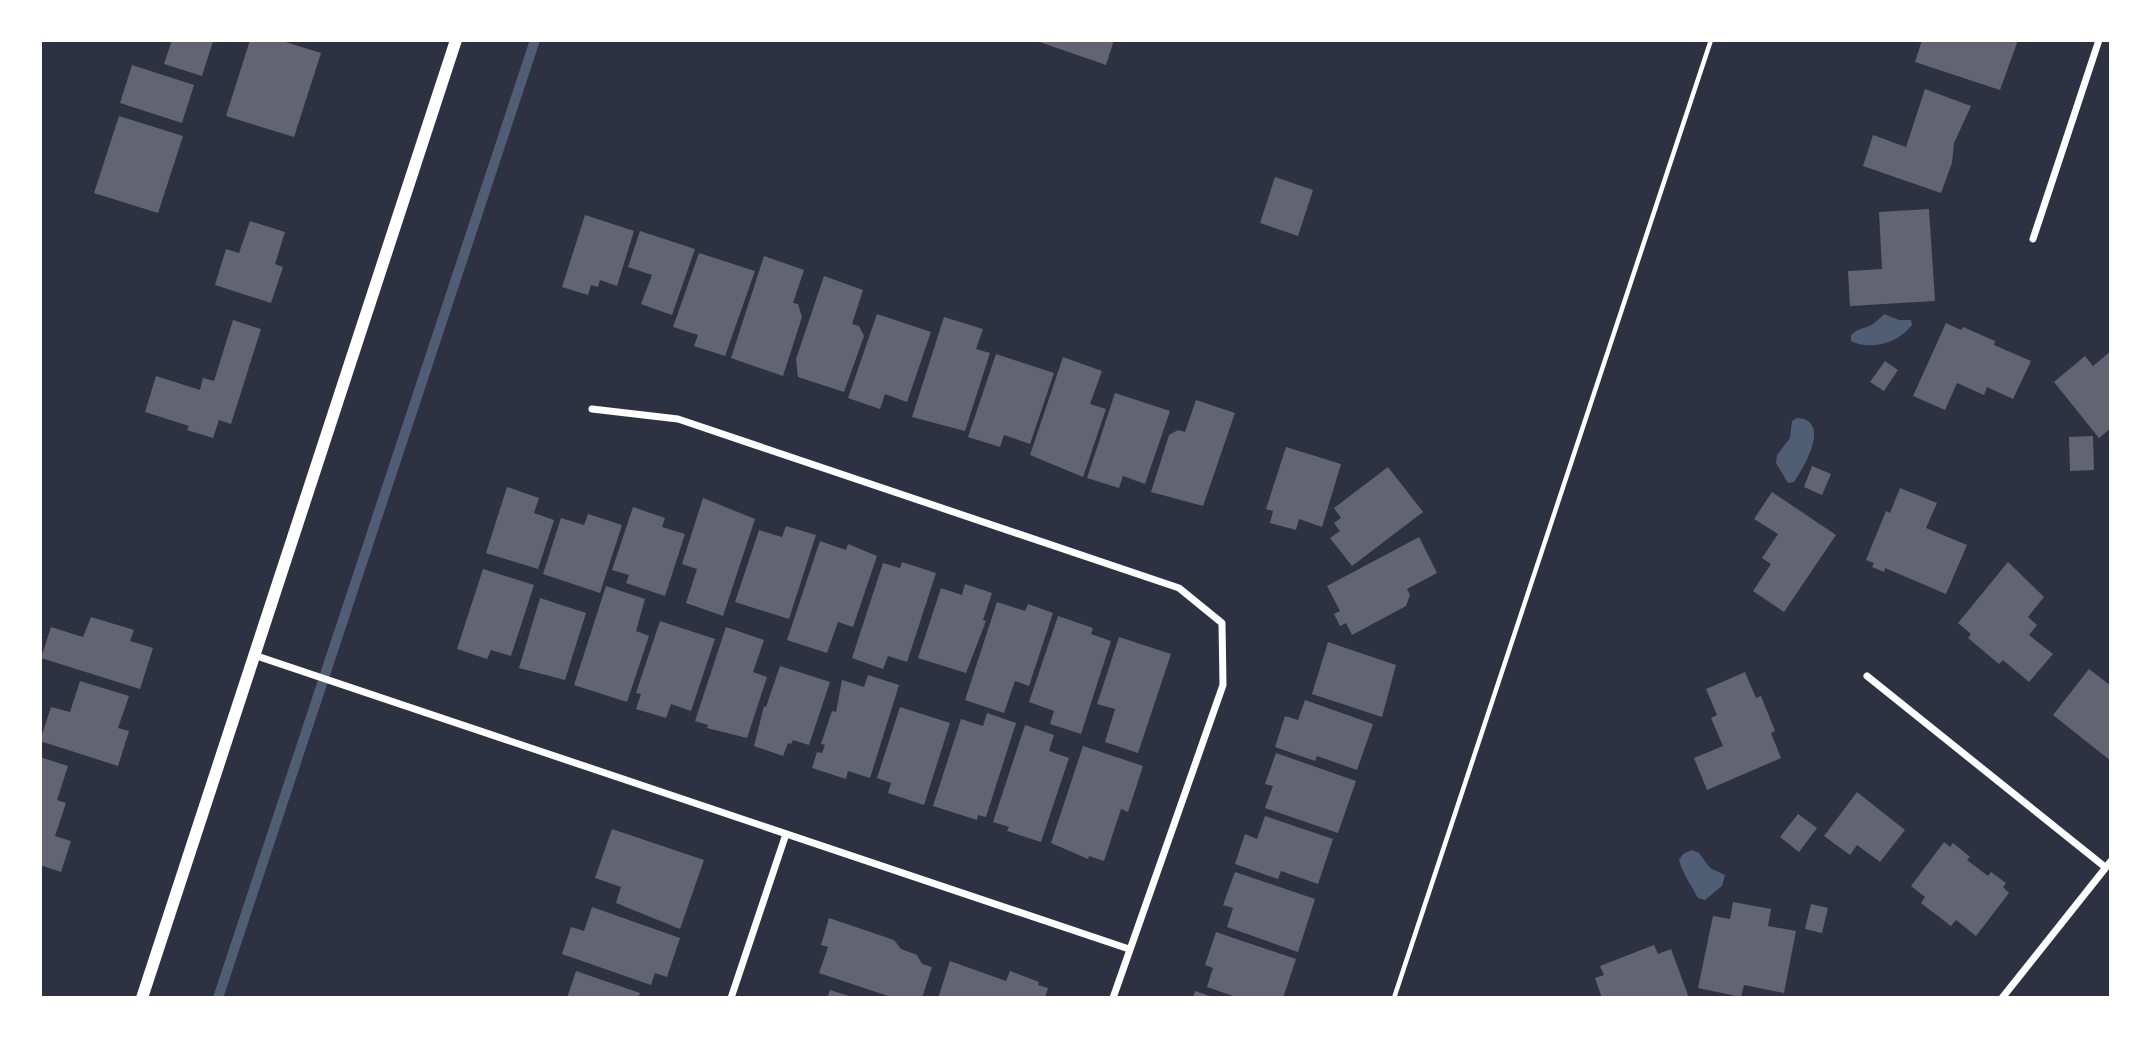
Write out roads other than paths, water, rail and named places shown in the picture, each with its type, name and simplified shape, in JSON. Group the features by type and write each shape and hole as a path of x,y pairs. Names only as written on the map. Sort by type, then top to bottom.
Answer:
{"street":[{"path":"142,998 456,40"},
{"path":"2033,239 2099,40"},
{"path":"592,409 678,419 1179,588 1222,623 1223,685 1113,998"},
{"path":"254,655 1129,949"},
{"path":"1867,676 2108,864 2002,998"},
{"path":"730,998 786,834"}],"water":[{"path":"1884,314 1899,320 1911,320 1912,325 1884,344 1867,345 1851,341 1851,335 1870,326"},
{"path":"1797,418 1807,421 1813,427 1814,435 1804,466 1794,482 1788,483 1776,463 1777,455 1790,438 1792,421"},
{"path":"1692,850 1699,853 1710,868 1725,875 1722,886 1705,900 1698,898 1679,860 1683,854"}],"waterway":[{"path":"218,998 535,40"}]}
